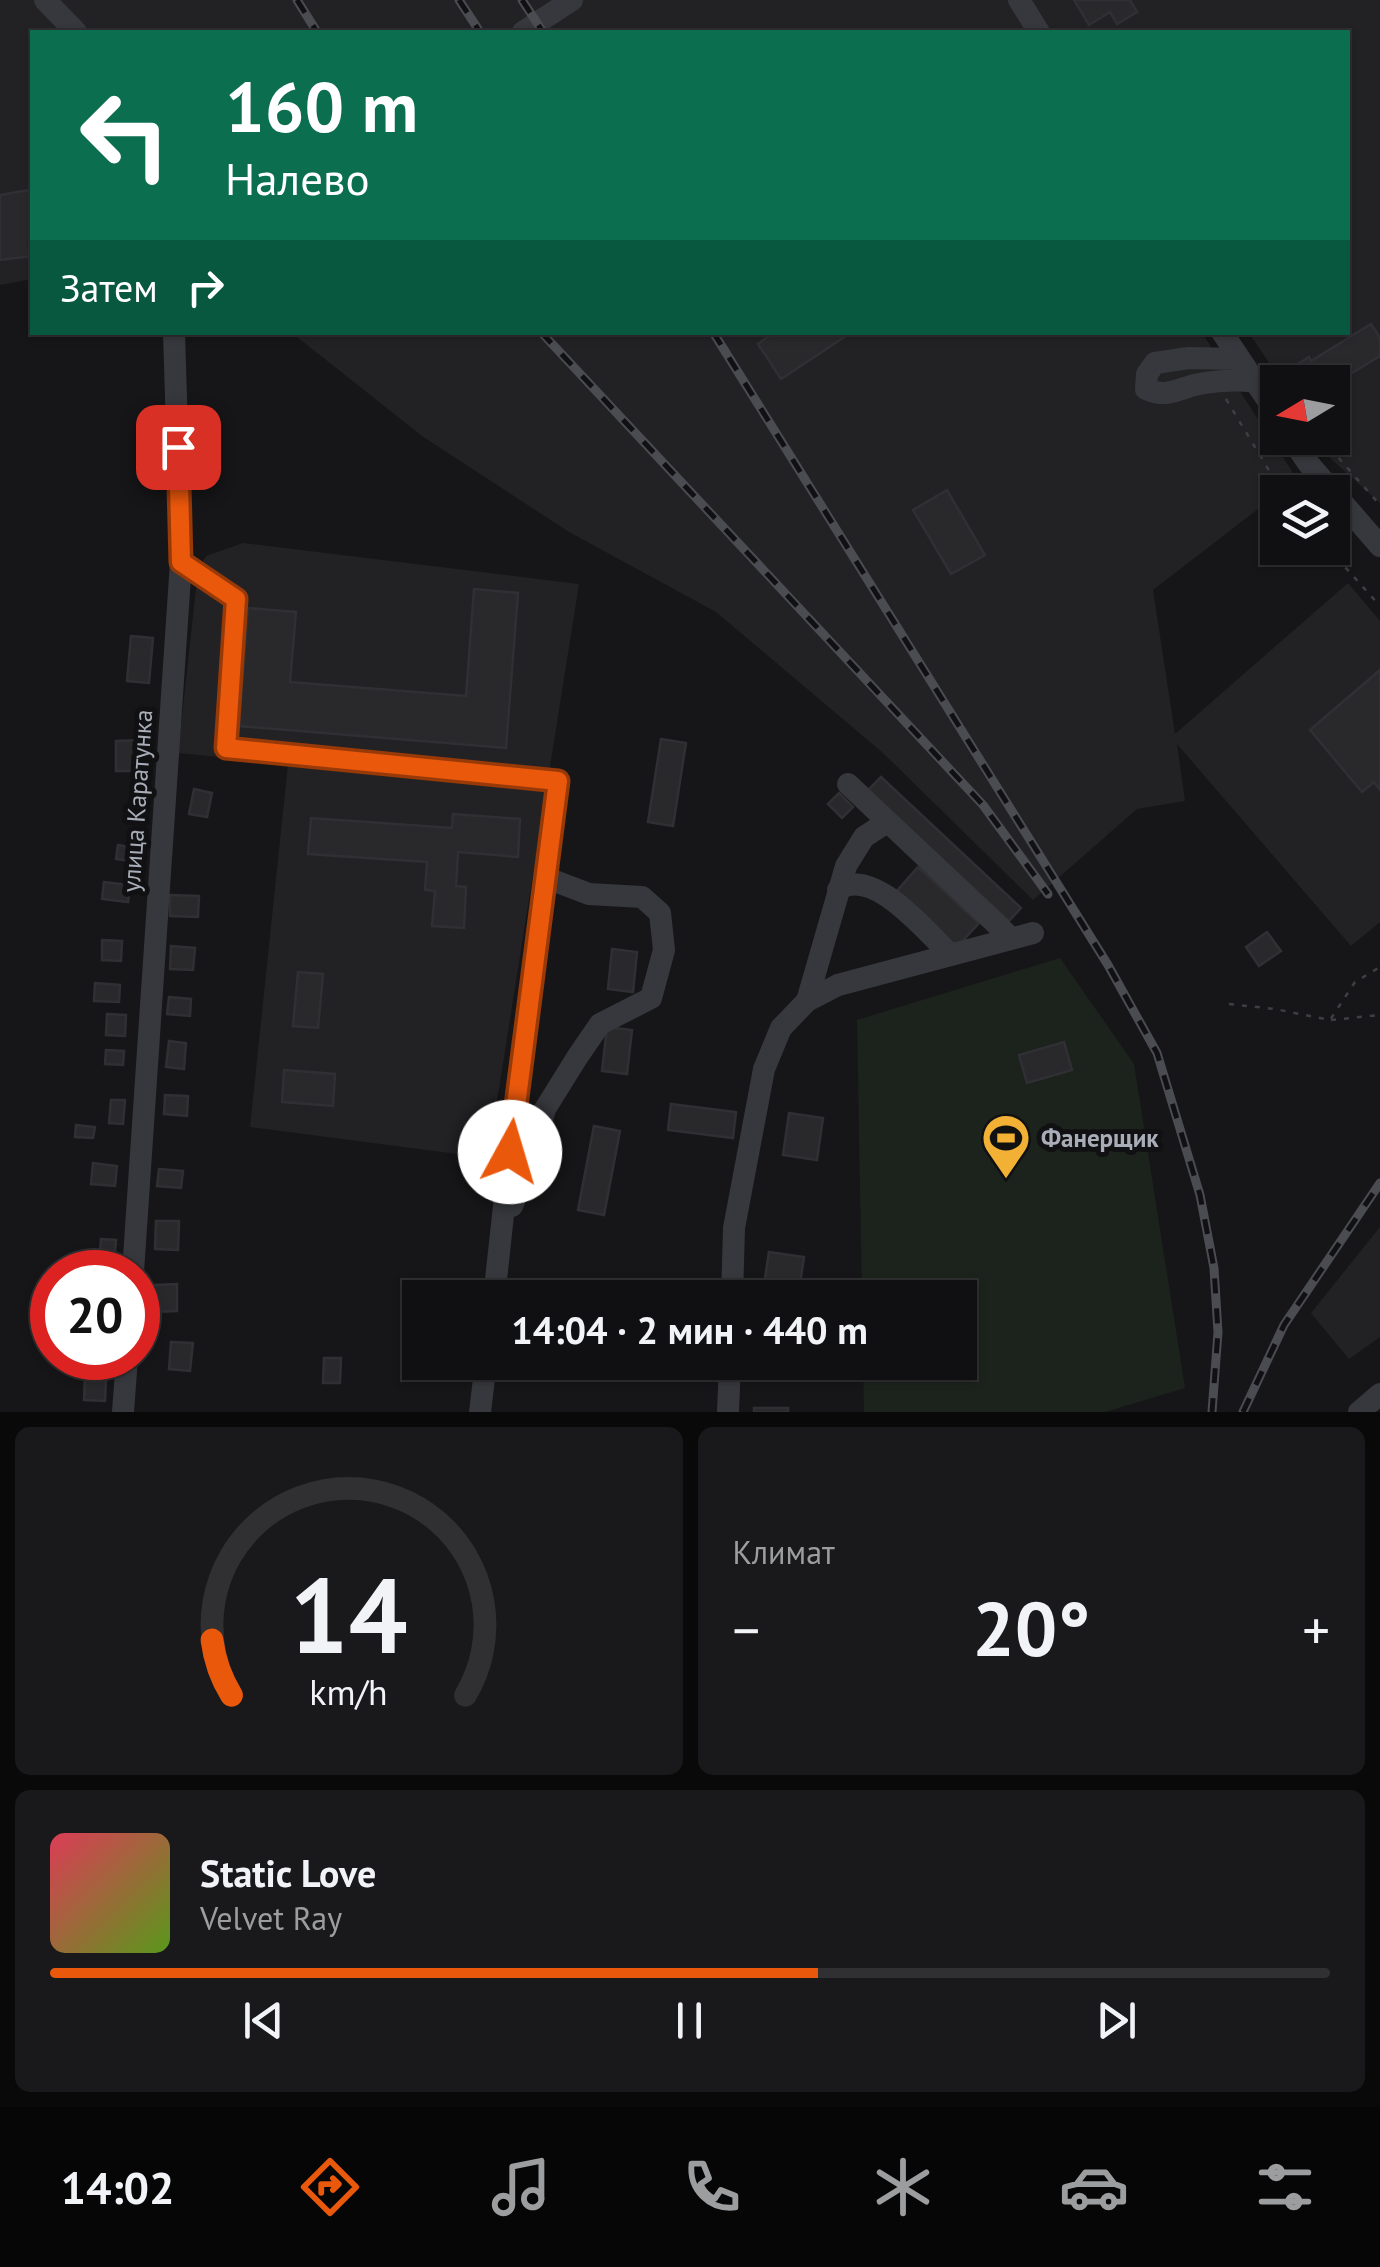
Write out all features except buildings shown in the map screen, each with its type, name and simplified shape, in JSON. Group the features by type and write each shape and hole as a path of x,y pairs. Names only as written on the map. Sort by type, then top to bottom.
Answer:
{"street":[{"path":"45,0 74,30"},
{"path":"526,30 572,0"},
{"path":"1019,0 1038,30"},
{"name":"улица Каратунка","path":"134,1250 181,562 174,335"},
{"path":"1224,335 1260,389"},
{"path":"1239,359 1155,362 1146,374 1146,389 1169,394 1197,384 1255,382"},
{"path":"1303,455 1380,546"},
{"path":"181,562 236,599 226,748 558,781 496,1280"},
{"path":"733,1280 734,1228 764,1069 781,1028 807,1001 838,985 1022,936 848,784"},
{"path":"807,1001 838,890 854,849 864,837 888,822"},
{"path":"503,1228 530,1165 545,1109 600,1024 651,998 664,950 660,913 642,897 589,894 547,878"},
{"path":"838,890 844,885 869,886 887,895 950,954"},
{"path":"123,1412 125,1380"},
{"path":"480,1412 484,1380"},
{"path":"728,1412 729,1380"},
{"path":"1359,1412 1380,1394"}],"path":[{"path":"1217,382 1272,475"},
{"path":"1336,455 1380,505"},
{"path":"1343,565 1380,606"},
{"path":"1330,1020 1355,982 1380,967"},
{"path":"1230,1004 1330,1020 1380,1015"}],"shaded area":[{"path":"0,0 1380,0 1380,503 1328,455 1350,455 1350,365 1271,365 1250,335 1350,335 1350,30 30,30 30,279 0,285"},
{"path":"295,335 1203,335 1260,422 1260,455 1281,455 1294,475 1260,475 1260,508 1153,590 1175,734 1348,583 1380,621 1380,922 1351,946 1177,744 1185,801 1137,809 1033,900 883,753 716,612 569,532 422,436"},
{"path":"243,543 579,584 488,1158 250,1127 288,764 178,753 198,570 206,556"},
{"name":"Фанерщик","path":"1060,958 1134,1064 1185,1388 1105,1412 864,1412 863,1380 977,1380 977,1280 862,1280 857,1020"},
{"path":"1380,1227 1380,1337 1349,1359 1311,1313"}],"railway":[{"path":"297,0 316,30"},
{"path":"459,0 479,30"},
{"path":"522,0 542,30"},
{"path":"544,335 983,805 1048,894"},
{"path":"715,335 1108,965 1157,1053 1200,1195 1214,1268 1218,1332 1212,1412"},
{"path":"1243,1412 1284,1325 1380,1183"}],"place":[{"name":"Фанерщик","path":"1006,1180"}],"route":[{"path":"178,447 181,562 236,599 226,748 558,781 510,1152"}]}
